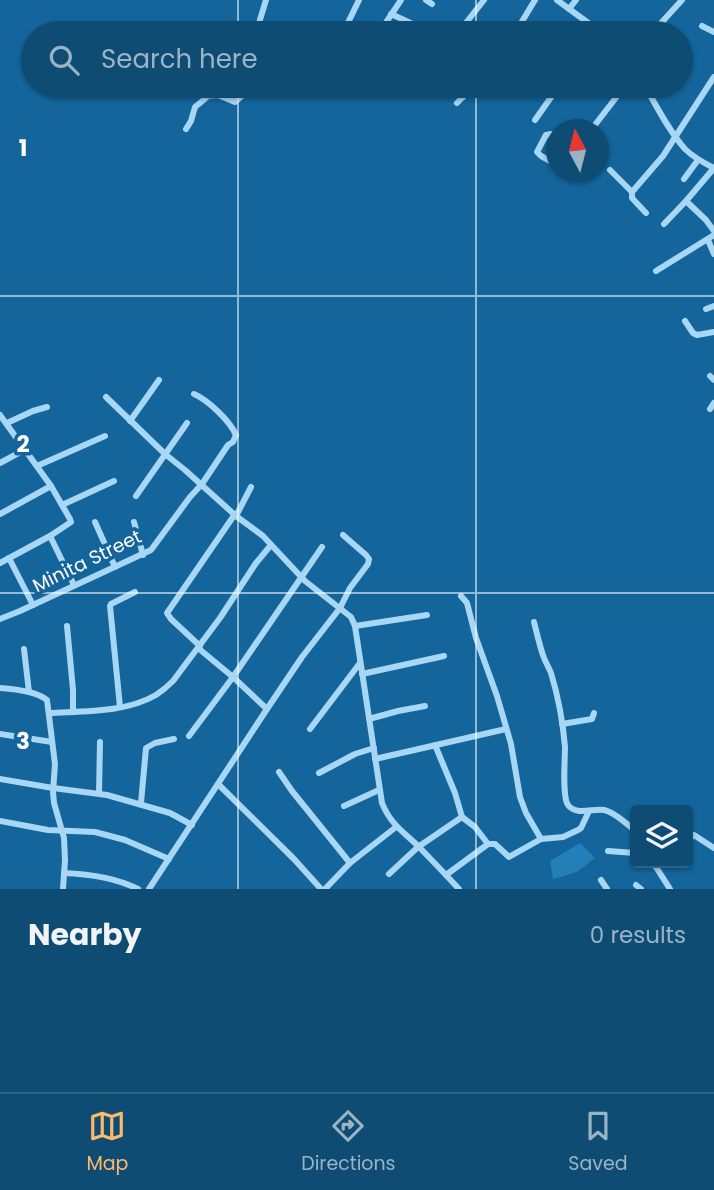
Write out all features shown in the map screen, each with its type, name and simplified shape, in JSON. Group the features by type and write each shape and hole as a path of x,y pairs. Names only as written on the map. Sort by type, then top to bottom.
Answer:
{"street":[{"path":"260,21 266,0"},
{"path":"349,21 359,0"},
{"path":"387,21 401,0"},
{"path":"467,21 484,0"},
{"path":"522,21 535,0"},
{"path":"557,0 585,21"},
{"path":"569,9 576,0"},
{"path":"663,21 682,0"},
{"path":"391,14 406,21"},
{"path":"702,26 714,33"},
{"path":"646,213 632,198 632,192 663,156 714,77"},
{"path":"186,129 195,107 206,98"},
{"path":"457,103 462,98"},
{"path":"535,120 551,98"},
{"path":"600,119 616,98"},
{"path":"652,98 686,149 698,160 714,168 664,224"},
{"path":"546,135 537,152 546,159"},
{"path":"684,179 698,160"},
{"path":"610,170 632,192"},
{"path":"686,201 706,220 712,235 714,254"},
{"path":"656,271 712,235"},
{"path":"706,309 714,306"},
{"path":"685,321 696,335 714,332"},
{"path":"130,421 159,380"},
{"name":"Minita Street","path":"0,619 151,550 236,435 233,428 203,398 194,394"},
{"path":"106,397 165,454 235,515 264,536 301,577 351,617 355,626 382,803 396,827 459,889"},
{"path":"7,424 47,407"},
{"path":"0,415 51,486 71,522 0,563"},
{"path":"136,496 187,423"},
{"path":"37,466 105,436"},
{"path":"0,463 26,449"},
{"path":"62,505 114,481"},
{"path":"0,514 51,486"},
{"path":"251,487 235,515 167,613 199,647 267,709"},
{"path":"95,522 115,567"},
{"path":"134,522 143,555"},
{"path":"149,889 302,657 340,608 350,588 368,564 366,555 342,535"},
{"path":"50,536 74,585"},
{"path":"49,713 128,706 155,695 169,685 271,545"},
{"path":"189,736 322,547"},
{"path":"9,558 33,605"},
{"path":"120,707 110,606 135,592"},
{"path":"461,596 467,603 475,638 488,668 511,744 520,797 541,839"},
{"path":"355,626 426,615"},
{"path":"534,622 544,660 550,671 562,724 565,745 565,800 570,808 612,813 630,826"},
{"path":"67,626 73,712"},
{"path":"24,649 29,692"},
{"path":"362,674 444,656"},
{"path":"310,729 360,663"},
{"path":"0,688 29,692 46,698 55,764 53,788 65,860 63,889"},
{"path":"369,719 425,706"},
{"path":"562,724 592,719 594,713"},
{"path":"375,759 506,729"},
{"path":"0,734 52,742"},
{"path":"141,803 146,748 174,739"},
{"path":"99,793 100,742"},
{"path":"435,745 462,817 475,827 488,844"},
{"path":"319,773 355,754 374,748"},
{"path":"279,772 350,863"},
{"path":"0,779 99,793 141,803 170,813 192,825"},
{"path":"218,784 323,889 350,863 396,827"},
{"path":"344,806 379,790"},
{"path":"446,875 488,844 495,844 509,857 541,839 563,837 581,828 589,811"},
{"path":"389,874 418,846 462,817"},
{"path":"0,821 48,830 95,832 125,840 169,859"},
{"path":"693,836 714,848"},
{"path":"608,851 630,853"},
{"path":"657,868 670,889"},
{"path":"64,873 114,880 138,889"},
{"path":"601,880 607,889"}],"shaded area":[{"path":"580,843 595,858 577,872 553,879 550,861"}]}
